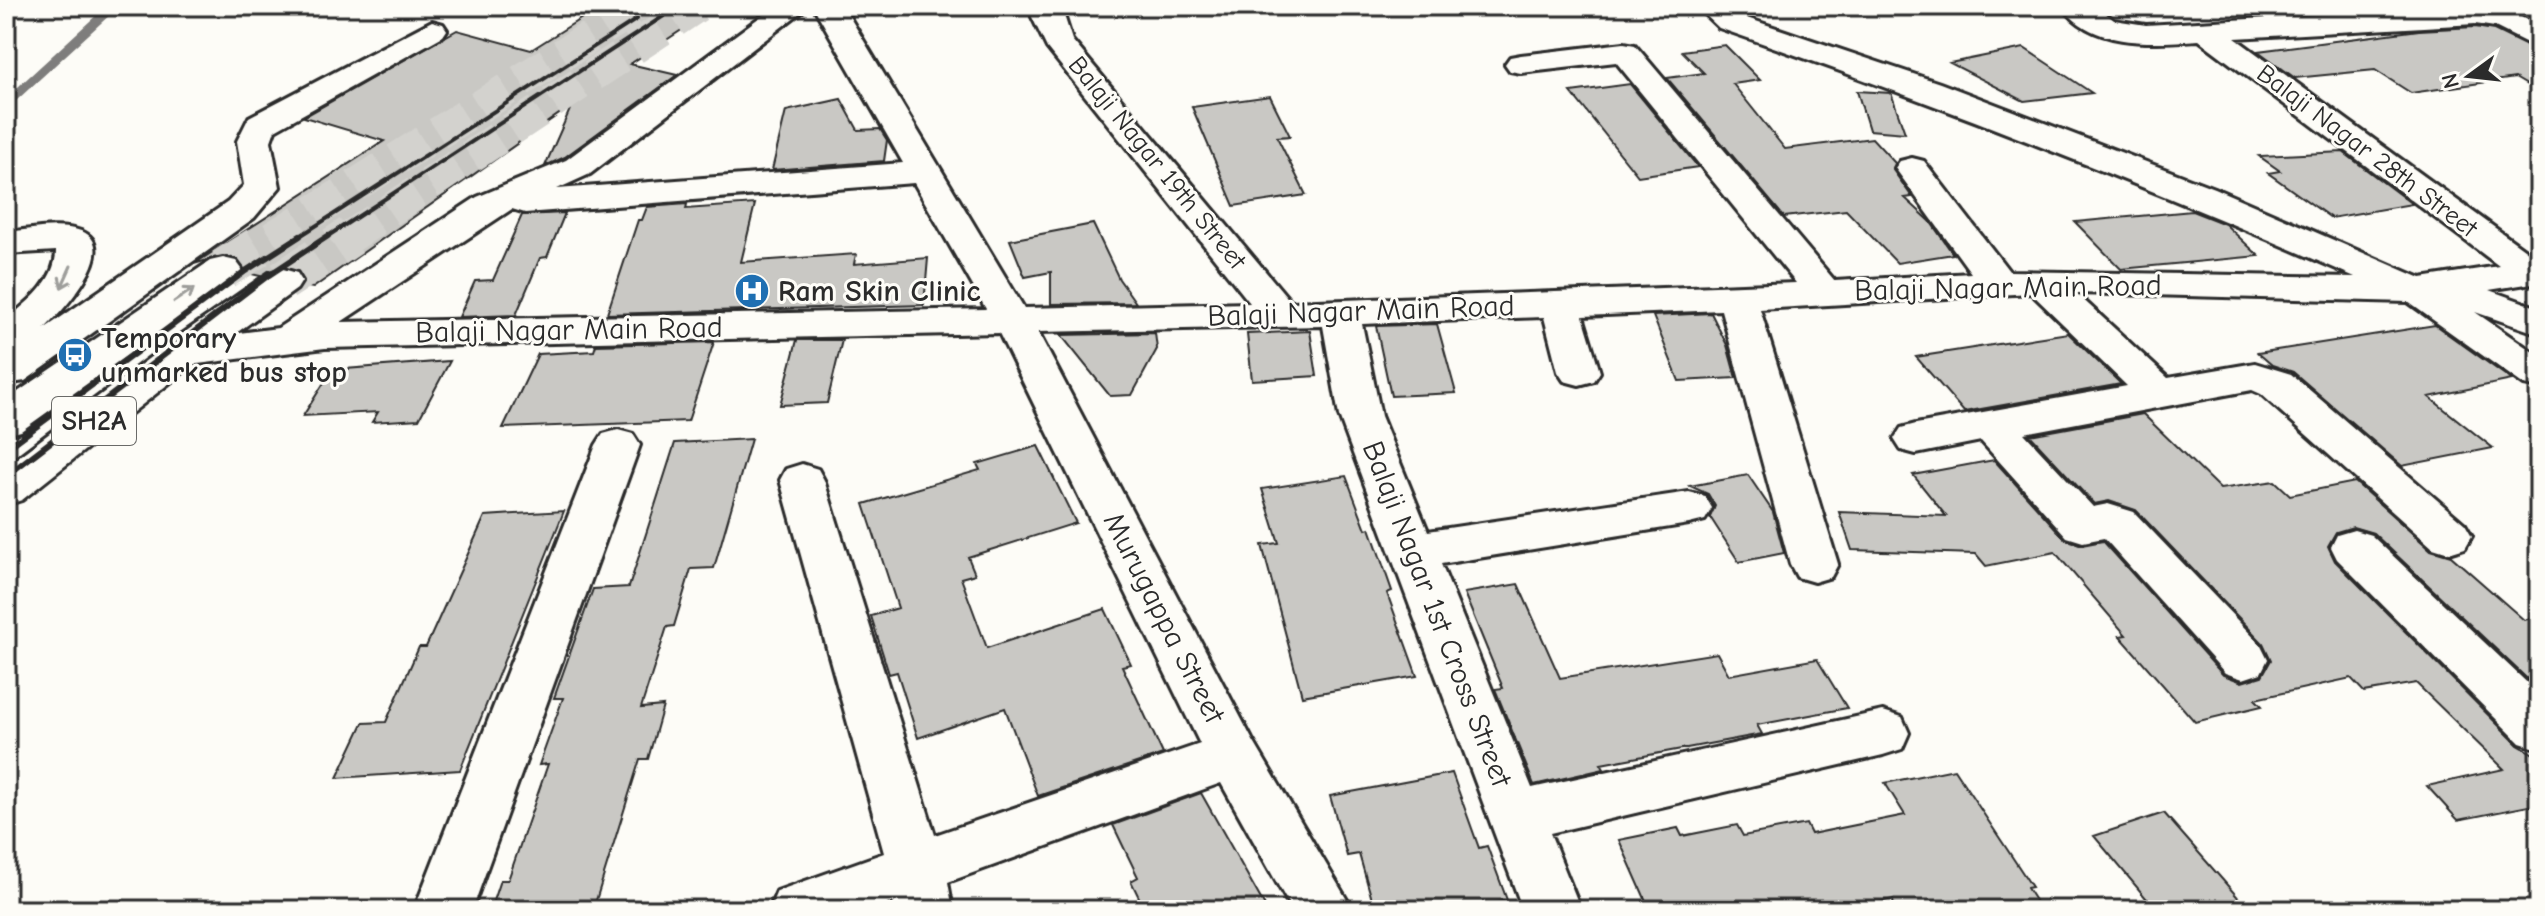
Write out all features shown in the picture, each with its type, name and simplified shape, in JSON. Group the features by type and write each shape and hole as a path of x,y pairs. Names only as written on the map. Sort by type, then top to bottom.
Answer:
{"street":[{"path":"292,337 490,205 578,167 794,6"},
{"name":"Murugappa Street","path":"828,6 1013,322 1233,755 1324,910"},
{"name":"Balaji Nagar 19th Street","path":"1046,6 1047,17 1058,42 1280,315"},
{"path":"1711,6 1730,22 1929,90 2430,288 2539,322"},
{"path":"2077,6 2105,27 2146,34 2467,10 2503,19 2539,40"},
{"path":"7,362 241,210 262,187 254,141 261,124 432,30"},
{"name":"Balaji Nagar 28th Street","path":"2205,30 2534,271"},
{"path":"1521,64 1624,52 1824,292"},
{"path":"1912,168 1998,283"},
{"path":"490,205 924,172"},
{"path":"6,243 68,239 74,242 76,257 49,305 7,362"},
{"name":"SH2A","path":"6,421 223,269"},
{"name":"Balaji Nagar Main Road","path":"182,353 292,337 1280,315 1737,298 2040,281 2430,288 2534,271"},
{"name":"SH2A","path":"6,489 182,353 283,281"},
{"path":"2040,281 2159,393"},
{"path":"2430,288 2539,375"},
{"path":"1737,298 1814,564"},
{"path":"1560,303 1579,372"},
{"name":"Balaji Nagar 1st Cross Street","path":"1340,312 1360,416 1552,910"},
{"path":"7,362 87,362"},
{"path":"1916,439 2243,376 2268,379 2449,536"},
{"path":"1992,426 2084,525 2108,521 2118,524 2243,659"},
{"path":"443,910 618,445"},
{"path":"802,480 921,890"},
{"path":"1410,551 1689,508"},
{"path":"2354,547 2539,727"},
{"path":"1516,816 1883,733"},
{"path":"798,910 921,890 1233,755"}],"building":[{"path":"601,6 718,6 630,64 677,75 565,157 545,166 572,105 313,288 302,286 305,279 300,271 284,266 260,276 243,272 244,267 238,259 224,255 194,264 384,141 304,117 457,30 531,50"},
{"path":"2475,27 2494,30 2539,52 2539,92 2515,78 2411,93 2375,70 2295,78 2258,51 2419,30"},
{"path":"1725,45 1760,80 1733,84 1785,149 1872,138 1895,163 1893,170 1912,197 1905,198 1930,221 1953,254 1897,263 1846,210 1784,217 1667,78 1704,73 1682,51"},
{"path":"2024,48 2092,93 2024,101 1950,63"},
{"path":"1630,84 1698,167 1638,176 1571,92"},
{"path":"1857,91 1891,93 1905,133 1869,130"},
{"path":"1270,96 1290,136 1277,137 1306,195 1234,206 1192,107"},
{"path":"841,99 858,130 880,129 887,140 884,161 772,170 786,111"},
{"path":"2343,152 2412,204 2331,218 2268,173 2280,171 2259,156"},
{"path":"687,204 686,209 755,204 741,262 856,254 854,264 928,258 924,305 607,314 638,220 642,220 647,207"},
{"path":"2192,211 2225,224 2259,256 2121,269 2075,222"},
{"path":"565,213 547,257 540,258 516,315 459,317 475,281 493,280 522,215"},
{"path":"1093,224 1119,279 1136,303 1051,304 1051,272 1025,277 1010,240"},
{"path":"1711,313 1727,345 1736,378 1679,381 1653,316"},
{"path":"1437,324 1456,393 1391,396 1376,326"},
{"path":"2435,325 2512,380 2429,397 2493,448 2402,466 2293,372 2272,365 2258,353"},
{"path":"1310,331 1317,376 1252,380 1247,334"},
{"path":"1155,333 1157,349 1132,395 1110,396 1061,335"},
{"path":"2068,333 2121,384 1964,412 1916,357"},
{"path":"797,340 842,340 827,403 780,405"},
{"path":"714,342 688,421 503,428 538,354 594,351 596,345"},
{"path":"450,361 419,419 372,422 378,412 303,416 332,370"},
{"path":"2143,414 2220,489 2275,481 2290,495 2355,482 2431,550 2451,556 2524,620 2539,617 2539,690 2373,533 2353,527 2336,532 2328,546 2335,561 2518,745 2539,757 2539,804 2458,820 2427,786 2504,769 2416,683 2364,692 2351,678 2255,699 2262,706 2195,722 2120,636 2126,635 2055,552 1986,566 1976,554 1852,550 1839,512 1946,516 1913,475 1994,460 2065,539 2082,545 2103,541 2223,675 2242,682 2262,676 2271,660 2263,643 2136,510 2109,501 2094,504 2030,435"},
{"path":"751,439 714,568 691,569 674,626 667,627 641,708 663,706 648,759 640,759 593,910 490,910 500,880 508,880 548,764 539,765 563,698 554,698 593,589 629,587 675,443"},
{"path":"1038,446 1076,523 968,557 975,574 961,578 987,648 1105,609 1131,664 1122,666 1163,754 1038,796 1005,708 918,738 897,672 889,674 871,616 898,608 864,504 980,470 977,464"},
{"path":"1748,475 1773,512 1784,553 1739,562 1710,517 1715,506 1708,494 1690,486"},
{"path":"1346,476 1366,529 1370,528 1392,591 1387,593 1417,676 1302,696 1262,545 1279,543 1262,489"},
{"path":"564,511 460,770 337,778 363,723 386,722 419,647 426,647 485,516"},
{"path":"1518,584 1560,678 1717,653 1729,675 1817,659 1847,708 1757,725 1762,734 1601,764 1604,769 1534,785 1495,689 1503,688 1464,593"},
{"path":"1954,769 2032,887 2027,888 2041,910 1894,910 1893,899 1842,910 1650,910 1619,840 1678,828 1682,836 1737,825 1743,836 1806,824 1811,834 1905,815 1885,783"},
{"path":"1452,773 1479,848 1487,846 1507,900 1458,910 1375,910 1359,854 1347,856 1330,796"},
{"path":"1201,793 1267,910 1145,910 1131,881 1138,877 1113,825"},
{"path":"2164,813 2249,910 2156,910 2094,836"}],"waterway":[{"path":"6,104 113,6"}],"tunnel":[{"path":"272,238 639,6"},
{"path":"348,238 697,6"},
{"path":"223,269 275,236"},
{"path":"283,281 351,236"}],"railway":[{"path":"325,238 679,6"},
{"path":"297,238 637,19"},
{"path":"6,449 244,272 300,236"},
{"path":"6,476 266,277 328,236"}],"place":[{"name":"Ram Skin Clinic","path":"752,291"},
{"name":"Temporary unmarked bus stop","path":"75,355"}]}
